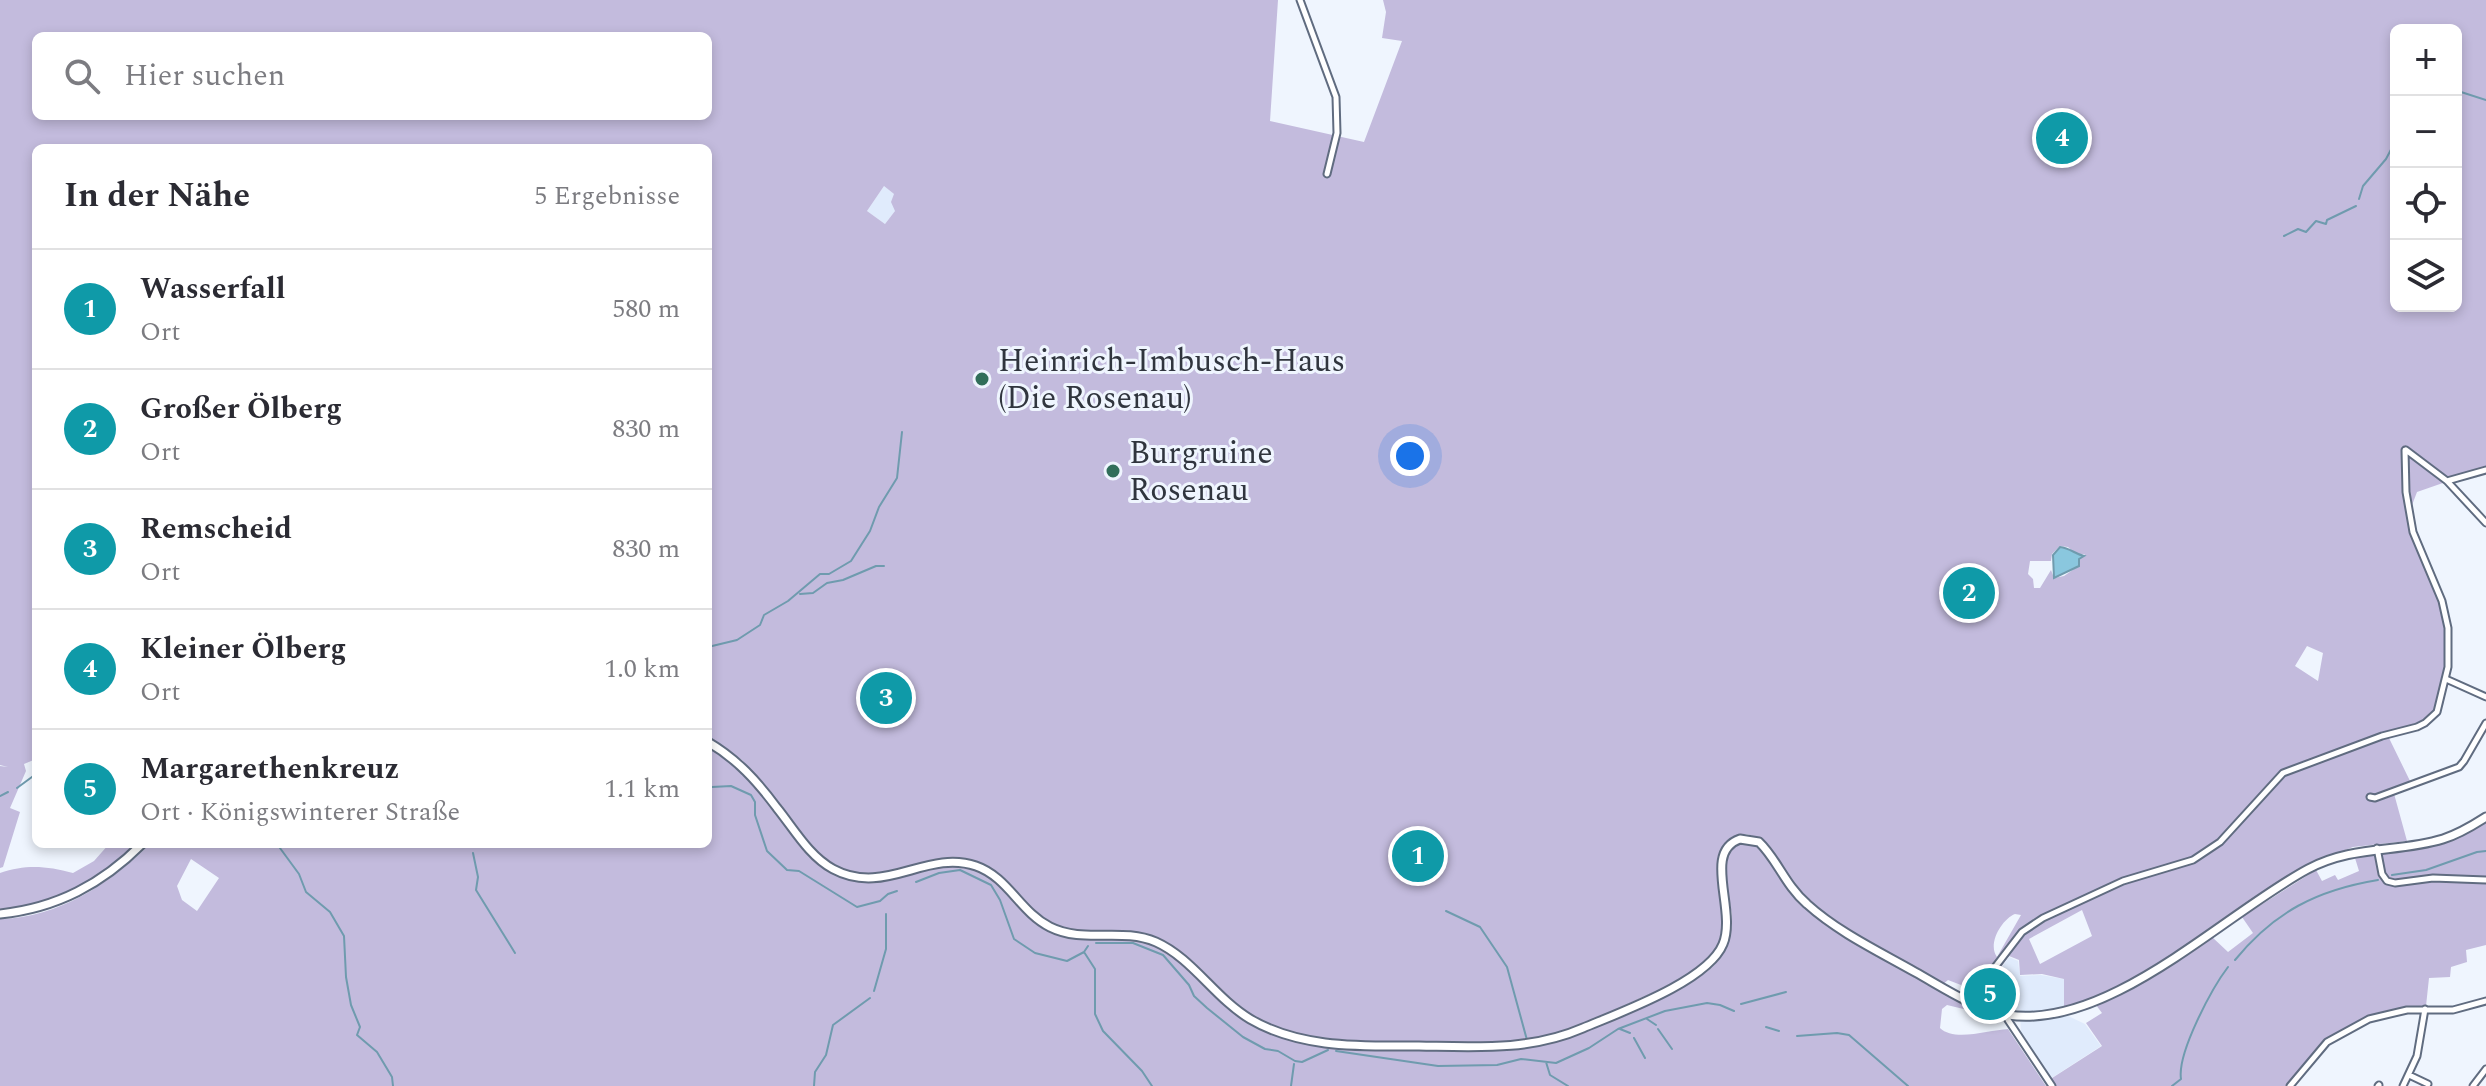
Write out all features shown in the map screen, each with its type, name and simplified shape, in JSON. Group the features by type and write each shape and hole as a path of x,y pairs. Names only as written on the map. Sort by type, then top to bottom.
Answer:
{"main road":[{"path":"712,745 749,774 812,852 836,871 855,878 876,879 941,863 975,866 997,878 1026,910 1048,926 1073,935 1127,934 1154,941 1177,955 1239,1011 1277,1032 1335,1044 1521,1045 1545,1041 1581,1029 1676,985 1708,965 1724,943 1728,913 1721,862 1729,844 1740,839 1753,839 1764,846 1786,882 1814,911 1899,963 1965,1000 2005,1014 2044,1015 2099,999 2161,965 2305,870 2339,855 2442,839 2486,817"},
{"path":"0,914 32,909 71,896 110,873 138,848"}],"street":[{"path":"1300,0 1336,97 1337,133 1327,174"},
{"path":"2052,1086 2005,1014 1992,971 2022,932 2043,918 2123,881 2193,860 2220,842 2283,773 2425,723 2440,705 2446,679 2448,628 2442,601 2413,532 2406,492 2405,450 2447,481 2486,523"},
{"path":"2447,481 2486,470"},
{"path":"2446,679 2486,697"},
{"path":"2370,797 2375,798 2459,767 2486,723"},
{"path":"2377,848 2382,874 2387,881 2395,883 2433,878 2486,880"},
{"path":"2290,1086 2327,1042 2347,1030 2388,1013 2453,1010 2486,1001"},
{"path":"2403,1086 2421,1041 2425,1009"},
{"path":"2473,1086 2486,1069"},
{"path":"2409,1075 2428,1084"}],"shaded area":[{"path":"0,0 1278,0 1270,121 1364,142 1402,41 1382,38 1386,12 1383,0 2486,0 2486,468 2417,492 2409,513 2416,541 2443,599 2451,628 2450,672 2443,705 2427,723 2421,721 2347,748 2388,736 2411,783 2393,790 2407,841 2353,847 2325,858 2127,984 2094,1000 2064,1008 2064,979 2042,974 2020,975 2019,960 2009,956 1996,974 1990,975 1998,1001 1996,1006 1971,997 1962,990 1961,985 1948,980 1942,985 1855,936 1822,913 1801,893 1761,841 1743,834 1727,840 1721,853 1721,936 1712,956 1693,973 1561,1033 1485,1045 1324,1040 1297,1034 1259,1019 1236,1004 1180,955 1149,936 1124,930 1074,929 1048,921 995,873 973,861 943,859 868,876 849,873 832,865 821,857 742,760 712,740 712,144 32,144 32,761 24,764 26,771 10,808 20,812 3,867 0,868 0,766 8,767 0,765","holes":["884,186 894,194 891,202 895,211 885,224 867,211","2060,546 2068,547 2077,555 2085,554 2079,560 2080,565 2064,576 2054,578 2051,570 2040,588 2034,588 2033,579 2028,574 2030,561 2051,561 2052,554","1973,568 1986,570 1993,575 1993,582 1986,595 1976,590 1968,598 1968,604 1960,606 1957,600 1964,598 1966,590 1958,585 1967,571","2307,646 2323,653 2318,681 2295,666","2082,910 2092,936 2040,964 2029,939","2015,914 2021,915 1997,957 1994,952 1997,932"]},
{"path":"884,186 894,194 895,211 885,224 867,211"},
{"path":"712,749 744,772 818,862 840,876 879,882 930,868 948,865 968,867 993,879 1031,917 1053,932 1075,937 1136,939 1159,947 1171,954 1237,1014 1280,1036 1351,1048 1466,1051 1523,1048 1566,1038 1705,973 1724,952 1731,931 1725,863 1727,853 1742,842 1750,843 1765,855 1798,900 1952,998 1976,1009 1976,1012 1947,1005 1942,1009 1940,1028 1963,1035 2008,1029 2046,1086 0,1086 0,919 22,917 63,905 101,885 145,848 712,848","holes":["191,859 219,878 197,911 182,900 177,886"]},
{"path":"2486,822 2486,945 2466,950 2467,962 2451,967 2450,977 2429,978 2426,1006 2382,1016 2348,1031 2333,1041 2288,1086 2054,1086 2049,1080 2102,1046 2086,1023 2102,1013 2096,1005 2129,989 2211,936 2228,952 2253,933 2242,917 2316,870 2322,881 2335,875 2338,880 2359,871 2355,858 2444,843"},
{"path":"105,848 134,848 108,869 75,889 38,903 0,910 0,873 36,867 73,873 94,861"},
{"path":"2009,957 2018,961 2020,976 2041,975 2064,979 2064,1014 2085,1024 2101,1046 2050,1079 2021,1035 2020,1010 2008,1010 1997,974"}],"water":[{"path":"2060,547 2084,556 2079,559 2079,566 2054,578 2053,555"}],"waterway":[{"path":"2462,92 2486,100"},
{"path":"2359,199 2363,186 2390,151"},
{"path":"2284,236 2298,229 2306,232 2316,221 2326,224 2327,220 2356,206"},
{"path":"712,646 737,640 760,625 764,615 788,601 820,574 829,574 851,561 897,478 902,432"},
{"path":"800,594 813,593 827,583 884,566"},
{"path":"17,788 32,777"},
{"path":"712,787 731,786 751,795 767,851 787,870 799,871 857,907 880,901 897,891"},
{"path":"0,796 8,792"},
{"path":"280,848 299,874 306,892 330,912 344,936 346,977 351,1005 360,1027 357,1035 377,1052 392,1077 393,1086"},
{"path":"2392,875 2426,870 2486,851"},
{"path":"473,853 478,877 476,890 515,953"},
{"path":"916,882 939,873 960,870 991,885 1000,900 1014,939 1035,953 1067,961 1084,952 1088,946"},
{"path":"2235,960 2265,929 2298,906 2335,890 2378,880"},
{"path":"1446,911 1480,927 1507,967 1527,1040"},
{"path":"874,991 886,949 886,914"},
{"path":"1096,943 1133,943 1163,955 1207,1008 1243,1037 1265,1049 1278,1051 1302,1062 1328,1050"},
{"path":"1084,952 1095,969 1095,1014 1103,1031 1142,1071 1152,1086"},
{"path":"2172,1086 2181,1079 2184,1053 2190,1038 2228,967"},
{"path":"1741,1004 1786,992"},
{"path":"814,1086 815,1072 826,1055 833,1025 870,998"},
{"path":"1336,1051 1438,1066 1497,1065 1521,1059 1556,1063 1589,1048 1618,1029 1665,1011 1707,1003 1734,1011"},
{"path":"1647,1019 1656,1025"},
{"path":"1766,1027 1779,1031"},
{"path":"1620,1029 1630,1033"},
{"path":"1658,1029 1672,1049"},
{"path":"1797,1036 1849,1035 1908,1086"},
{"path":"1634,1038 1645,1058"},
{"path":"1546,1062 1550,1075 1568,1086"},
{"path":"1291,1086 1294,1064"}],"place":[{"name":"Kleiner Ölberg","path":"2062,138"},
{"name":"Heinrich-Imbusch-Haus (Die Rosenau)","path":"982,379"},
{"name":"Burgruine Rosenau","path":"1113,471"},
{"name":"Großer Ölberg","path":"1969,593"},
{"name":"Remscheid","path":"886,698"},
{"name":"Wasserfall","path":"1418,856"},
{"name":"Margarethenkreuz","path":"1990,994"}]}
